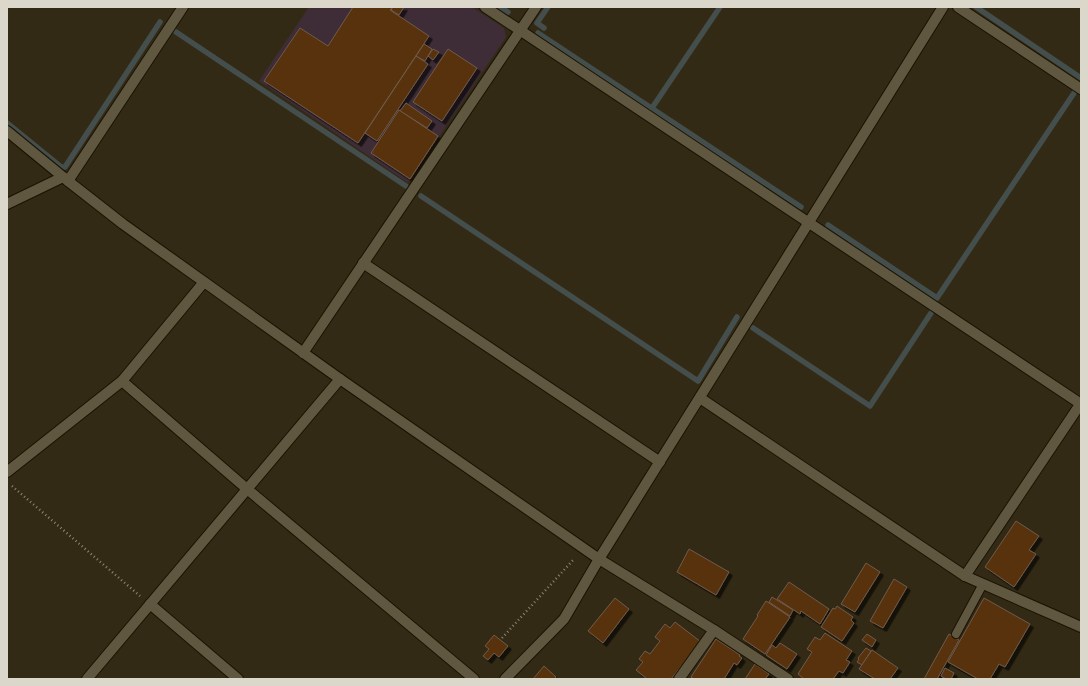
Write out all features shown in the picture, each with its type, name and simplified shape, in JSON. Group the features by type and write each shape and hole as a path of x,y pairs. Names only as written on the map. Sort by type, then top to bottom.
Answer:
{"street":[{"path":"7,204 65,179 183,7"},
{"path":"485,7 1081,404 965,576"},
{"path":"303,353 536,7"},
{"path":"505,679 564,619 599,559 943,7"},
{"path":"958,7 1081,88"},
{"path":"7,131 123,224 340,379 599,559 714,630 788,679"},
{"path":"363,263 660,462"},
{"path":"7,472 122,381 204,282"},
{"path":"87,679 340,379"},
{"path":"122,381 247,489 474,679"},
{"path":"700,398 965,576 1081,627"},
{"path":"150,604 238,679"},
{"path":"678,679 714,630"}],"lane":[{"path":"956,634 983,584"}],"path":[{"path":"7,482 150,604"},
{"path":"502,638 584,548"}],"shaded area":[{"path":"309,7 472,7 504,28 506,37 408,183 259,81"}],"building":[{"path":"353,7 393,7 390,10 429,36 358,143 264,81 300,28 328,46"},
{"path":"393,7 404,7 399,15 391,10"},
{"path":"424,44 432,49 425,61 416,56"},
{"path":"433,49 439,52 433,60 428,56"},
{"path":"448,49 477,68 442,121 413,102"},
{"path":"416,56 428,64 377,141 365,133"},
{"path":"406,103 432,121 427,128 400,111"},
{"path":"399,110 438,136 410,179 371,153"},
{"path":"1016,521 1039,536 1029,550 1036,554 1014,587 985,567"},
{"path":"689,549 729,572 716,595 677,572"},
{"path":"866,563 880,572 855,612 841,604"},
{"path":"894,579 907,587 883,628 870,621"},
{"path":"789,582 829,609 820,624 801,611 800,614 777,599"},
{"path":"772,597 793,610 790,616 769,602"},
{"path":"615,598 629,609 603,643 588,631"},
{"path":"984,598 1030,624 1005,667 999,664 990,679 978,679 948,662"},
{"path":"766,601 790,617 765,654 743,639"},
{"path":"837,606 853,617 851,620 854,623 842,641 821,627 833,608 835,609"},
{"path":"675,622 701,642 671,679 647,679 636,670 643,662 639,659 645,651 650,654 660,641 655,637 665,624 670,628"},
{"path":"825,633 852,651 846,660 850,662 843,673 839,671 833,679 804,679 798,674 812,652 807,649 815,637 820,640"},
{"path":"867,634 876,640 872,647 862,640"},
{"path":"949,634 959,640 937,679 924,679"},
{"path":"494,635 508,646 499,657 494,653 488,660 483,656 489,649 485,646"},
{"path":"716,639 740,655 739,656 742,658 737,665 734,663 724,679 694,679 691,677"},
{"path":"780,643 797,654 787,669 766,655 772,645 776,648"},
{"path":"866,648 871,651 862,665 857,662 859,659 858,658"},
{"path":"872,650 898,668 890,679 875,679 859,669"},
{"path":"755,664 769,674 765,679 745,679"},
{"path":"544,666 556,677 554,679 533,679"},
{"path":"945,668 954,673 951,679 946,679 941,676"}],"waterway":[{"path":"500,7 508,12"},
{"path":"544,28 537,23 548,7"},
{"path":"652,108 720,7"},
{"path":"976,7 1081,78"},
{"path":"7,123 61,167 65,167 160,22"},
{"path":"176,32 406,186"},
{"path":"538,33 801,207"},
{"path":"828,225 937,298 1074,93"},
{"path":"421,196 698,381 737,317"},
{"path":"753,328 870,406 931,313"}]}
